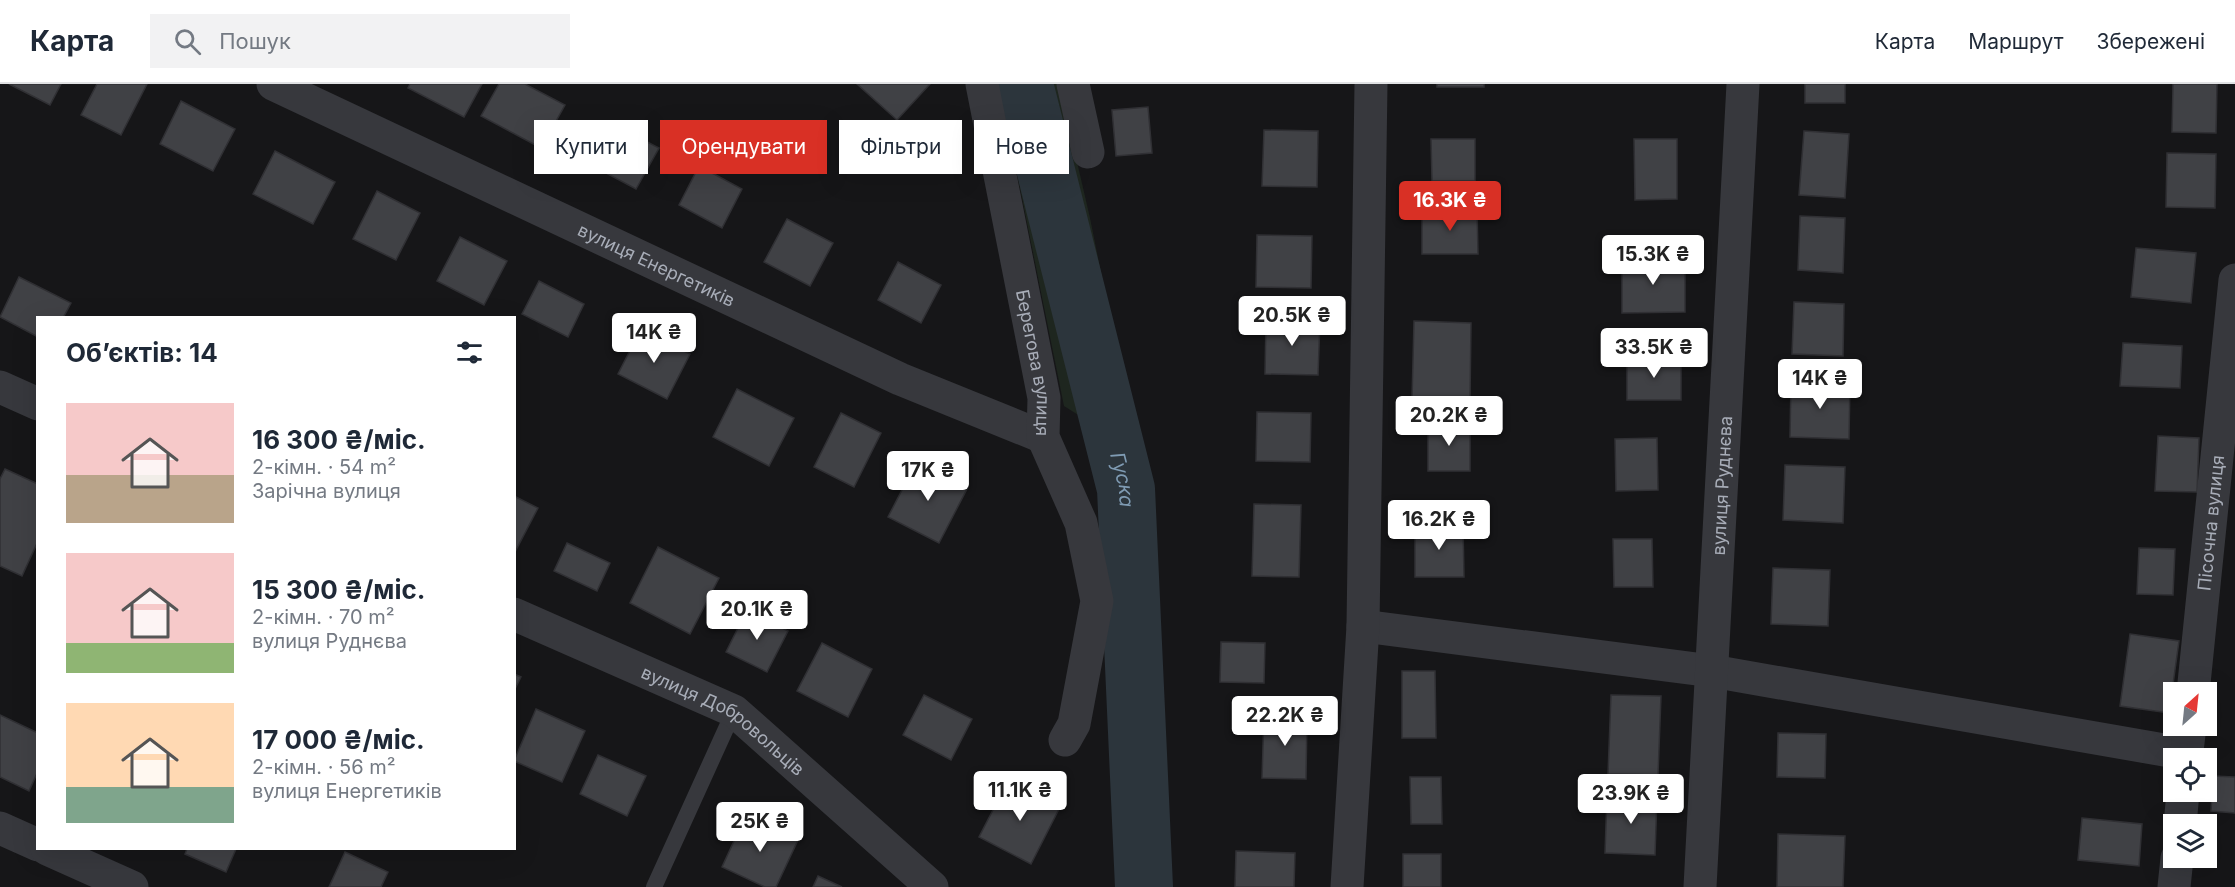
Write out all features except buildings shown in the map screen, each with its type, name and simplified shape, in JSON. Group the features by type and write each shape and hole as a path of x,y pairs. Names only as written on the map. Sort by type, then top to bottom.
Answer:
{"street":[{"name":"вулиця Енергетиків","path":"273,84 900,380 1043,437"},
{"name":"Берегова вулиця","path":"982,84 1044,398 1043,437 1081,523 1097,601 1074,723 1065,740"},
{"path":"1073,84 1088,152"},
{"path":"1347,887 1363,626 1371,84"},
{"name":"вулиця Руднєва","path":"1700,887 1743,84"},
{"name":"Пісочна вулиця","path":"2194,682 2235,280"},
{"path":"0,387 36,403"},
{"name":"вулиця Добровольців","path":"516,615 734,711 932,887"},
{"path":"1363,626 1712,671 2188,746"},
{"path":"0,828 36,844"},
{"path":"49,850 132,887"},
{"path":"2174,887 2176,868"}],"lane":[{"path":"654,887 734,711"}],"shaded area":[{"path":"999,84 1059,84 1067,120 1006,120"},
{"path":"1069,127 1090,218 1137,452 1064,406 1017,174 1069,174"}],"waterway":[{"name":"Гуска","path":"1024,84 1126,489 1144,887"}]}
